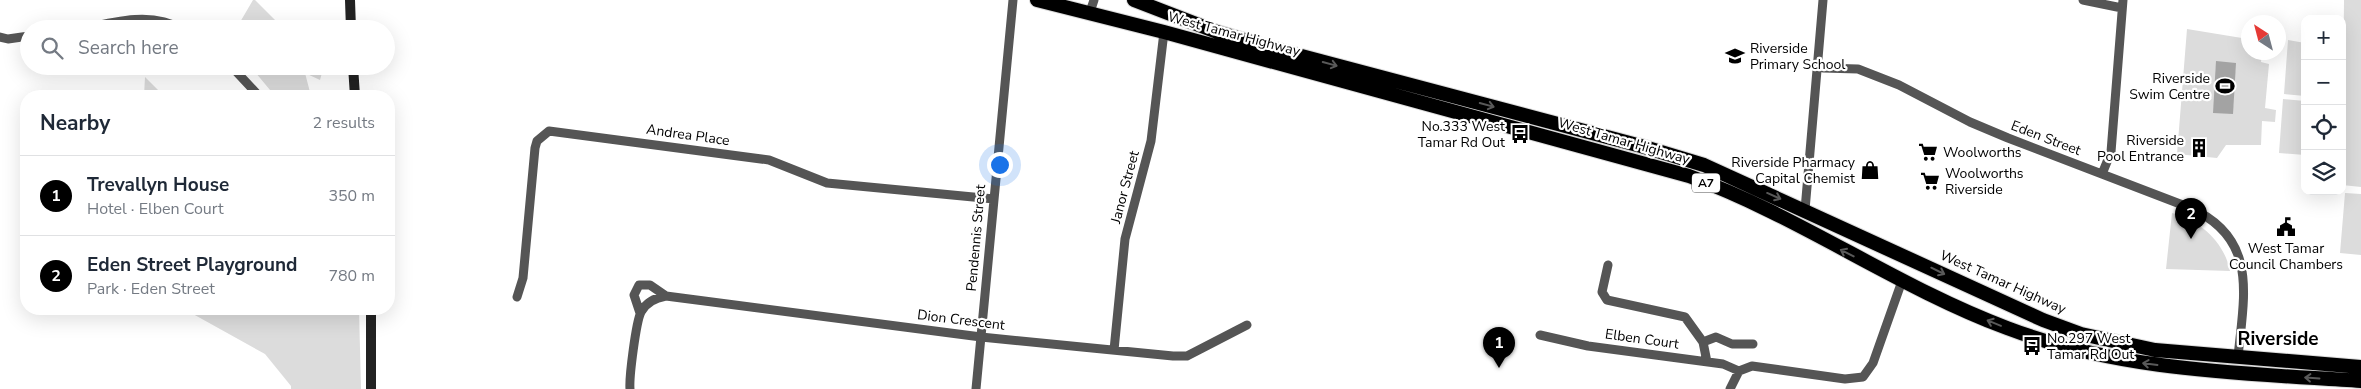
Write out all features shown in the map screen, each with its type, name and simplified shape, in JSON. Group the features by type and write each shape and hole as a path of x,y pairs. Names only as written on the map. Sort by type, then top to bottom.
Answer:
{"highway":[{"name":"West Tamar Highway","path":"1037,0 1092,6 1164,32 1689,176 1754,204 1902,281 2005,328 2036,339 2101,356 2182,368 2361,381"},
{"name":"West Tamar Highway","path":"1134,0 1217,32 1275,49 1678,157 1735,178 2034,316 2081,334 2155,350 2361,367"},
{"path":"1902,281 1910,258"}],"main road":[{"path":"350,0 351,20"},
{"path":"354,75 355,90"},
{"path":"370,389 371,315"}],"street":[{"name":"Pendennis Street","path":"976,389 1013,0"},
{"path":"1804,210 1822,0"},
{"path":"2083,0 2122,4 2111,152 2102,174"},
{"name":"Janor Street","path":"1114,350 1125,240 1151,141 1164,32"},
{"path":"0,36 8,39 20,37"},
{"name":"Eden Street","path":"1817,65 1823,68 1858,69 1899,85 1970,122 2008,138 2201,212 2223,230 2235,247 2243,269 2244,284 2238,358"},
{"path":"239,75 253,90"},
{"name":"Andrea Place","path":"517,298 524,278 535,148 537,141 549,131 555,130 768,160 827,183 994,198"},
{"path":"1608,265 1602,292 1607,300 1685,318 1703,342 1707,362"},
{"path":"1730,389 1739,371 1752,366 1845,379 1863,377 1873,363 1902,281"},
{"name":"Dion Crescent","path":"630,389 640,313 634,295 640,286 650,285 666,296 981,337 1187,356 1247,326"},
{"path":"640,313 650,302 666,296"},
{"name":"Elben Court","path":"1540,335 1588,346 1722,364 1739,371"},
{"path":"1703,342 1716,337 1732,344 1753,344"}],"shaded area":[{"path":"253,0 255,0 275,20 241,20"},
{"path":"2344,0 2361,0 2361,187 2346,185 2346,15 2344,15"},
{"name":"Riverside Swim Centre","path":"2187,29 2241,38 2241,60 2261,60 2261,62 2269,64 2265,108 2276,110 2275,122 2262,121 2261,145 2226,145 2217,158 2177,154"},
{"path":"2288,40 2301,42 2301,96 2284,94"},
{"path":"2216,61 2236,63 2233,114 2213,113"},
{"path":"258,75 306,75 309,90 270,90"},
{"path":"309,75 321,75 320,80"},
{"path":"145,77 158,90 144,90"},
{"path":"2283,99 2301,101 2301,155 2279,153"},
{"path":"2346,193 2361,194 2361,255 2340,253 2345,195"},
{"path":"2172,213 2192,221 2209,234 2222,250 2230,271 2166,269"},
{"path":"195,315 359,315 361,389 291,389 291,386 265,354"}],"place":[{"name":"Riverside Primary School","path":"1735,56"},
{"name":"Riverside Swim Centre","path":"2225,86"},
{"name":"No.333 West Tamar Rd Out","path":"1520,134"},
{"name":"Riverside Pool Entrance","path":"2199,148"},
{"name":"Woolworths","path":"1928,152"},
{"name":"Riverside Pharmacy Capital Chemist","path":"1870,170"},
{"name":"Woolworths Riverside","path":"1930,181"},
{"name":"West Tamar Council Chambers","path":"2286,227"},
{"name":"Eden Street Playground","path":"2191,239"},
{"name":"No.297 West Tamar Rd Out","path":"2032,346"},
{"name":"Trevallyn House","path":"1499,368"}],"district":[{"name":"Riverside","path":"2278,339"}]}
